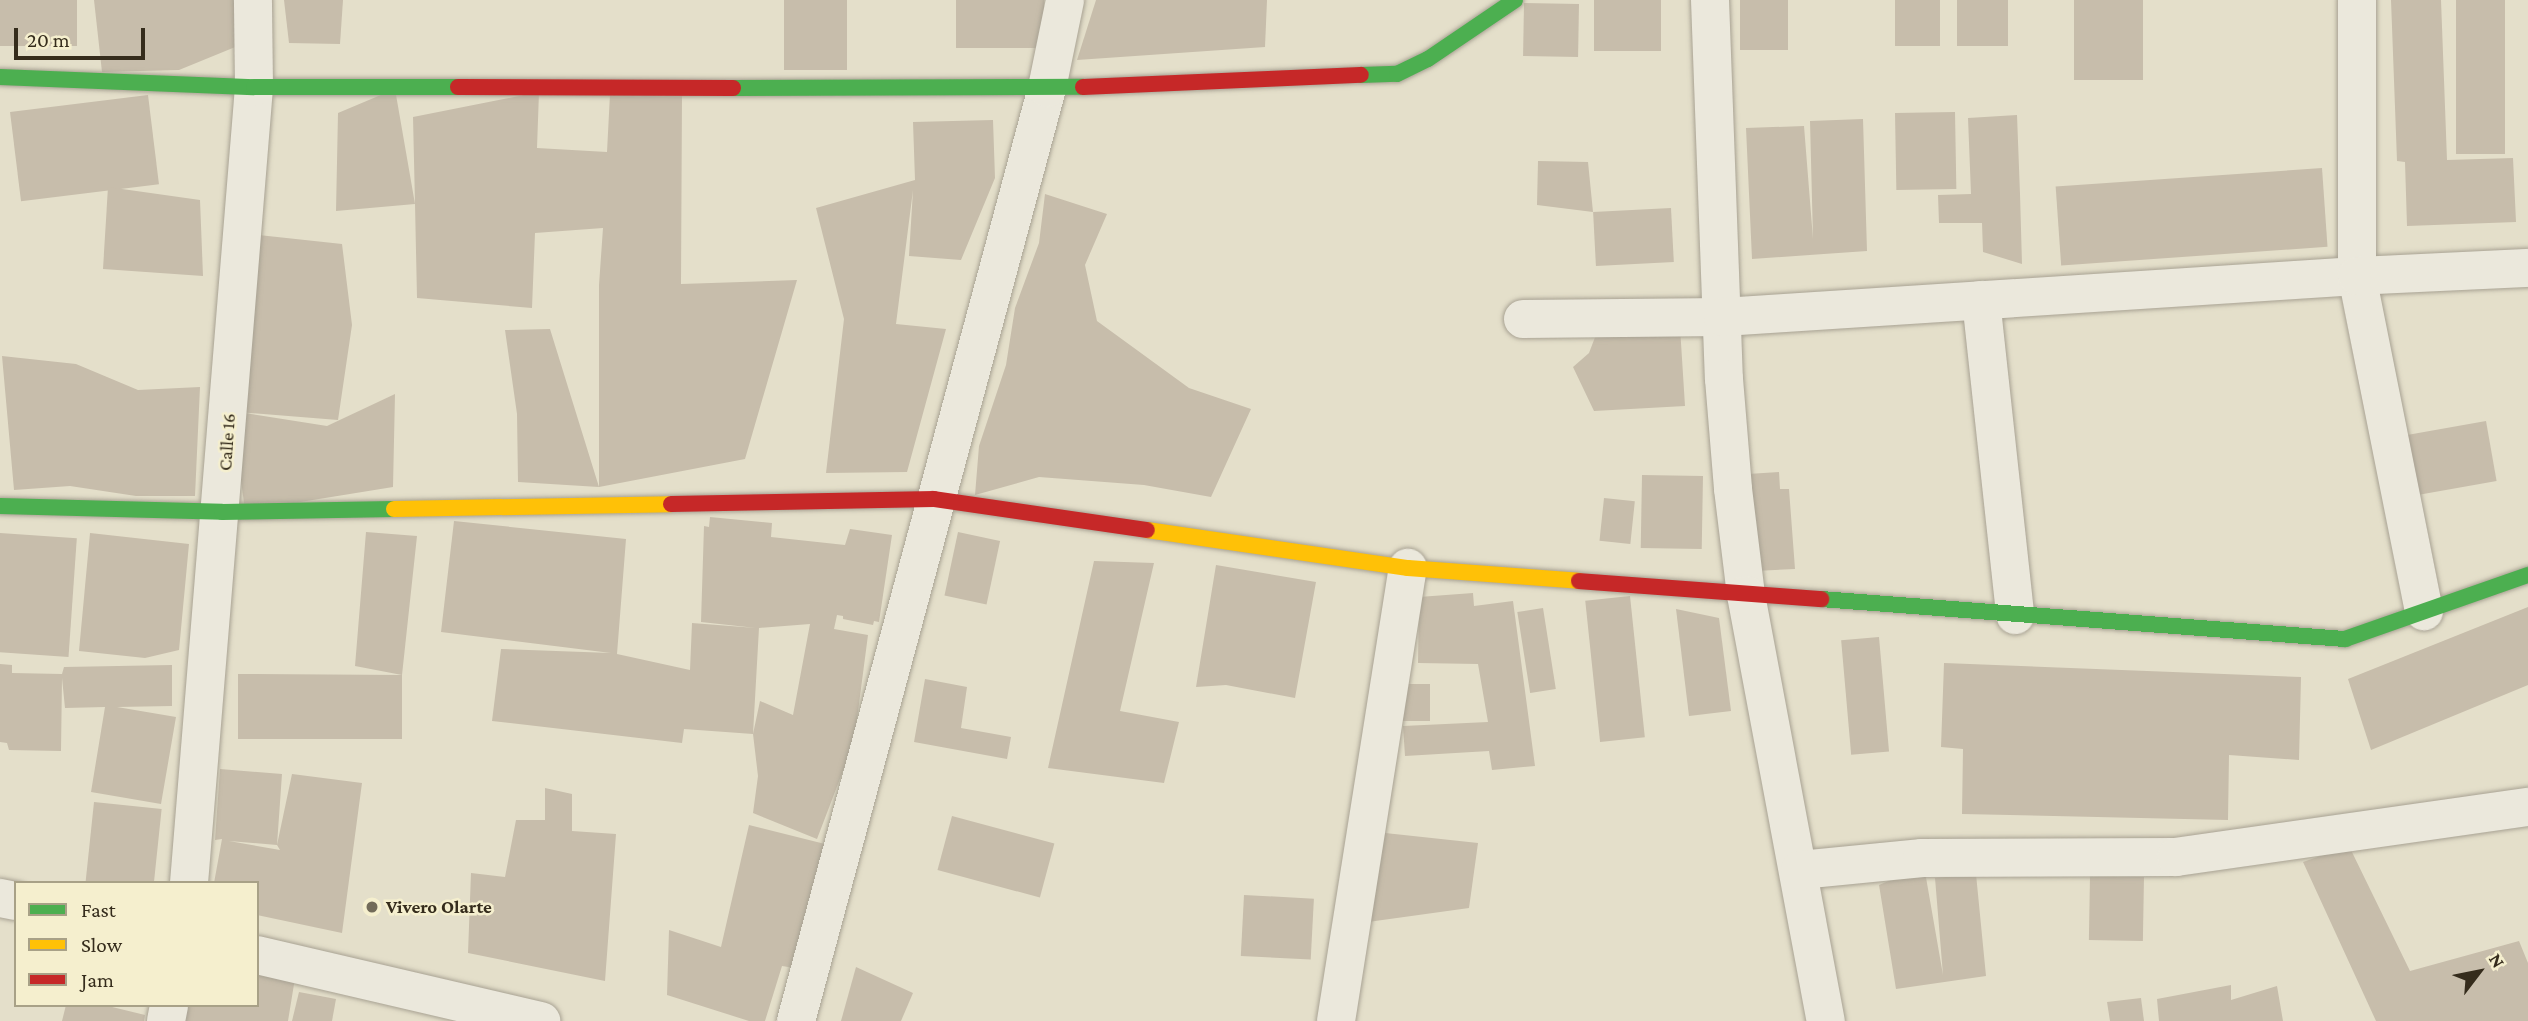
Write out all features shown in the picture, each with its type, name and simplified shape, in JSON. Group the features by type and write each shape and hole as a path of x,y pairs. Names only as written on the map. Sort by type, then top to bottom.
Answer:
{"street":[{"name":"Calle 16","path":"189,881 222,512 254,86 253,0"},
{"path":"796,1021 934,499 1047,88 1065,0"},
{"path":"0,77 254,86 1047,88 1397,74 1428,59 1515,0"},
{"path":"1710,0 1733,489 1746,595 1800,870 1826,1021"},
{"path":"2357,0 2357,276 2424,611"},
{"path":"1523,319 1723,317 2357,276 2528,268"},
{"path":"1981,300 2015,615"},
{"path":"0,506 222,512 934,499 1408,568 2345,639 2528,575"},
{"path":"1336,1021 1408,568"},
{"path":"1800,870 1922,858 2176,857 2528,807"},
{"path":"259,956 467,1013 541,1021"}],"building":[{"path":"0,0 77,0 77,46 0,46"},
{"path":"94,0 240,0 245,43 179,70 102,72"},
{"path":"284,0 343,0 340,44 289,43"},
{"path":"784,0 847,0 847,70 784,70"},
{"path":"956,0 1044,0 1044,48 956,48"},
{"path":"1096,0 1267,0 1265,47 1077,60"},
{"path":"1594,0 1661,0 1661,51 1594,51"},
{"path":"1740,0 1788,0 1788,50 1740,50"},
{"path":"1895,0 1940,0 1940,46 1895,46"},
{"path":"1957,0 2008,0 2008,46 1957,46"},
{"path":"2074,0 2143,0 2143,80 2074,80"},
{"path":"2391,0 2441,0 2447,160 2513,158 2516,222 2407,226 2405,162 2397,161"},
{"path":"2456,0 2505,0 2505,154 2456,154"},
{"path":"1524,3 1579,4 1578,57 1523,56"},
{"path":"395,89 415,204 336,211 338,113"},
{"path":"539,92 537,148 607,152 610,94 682,96 681,284 797,280 745,459 599,487 599,285 603,228 535,233 532,308 417,298 413,117"},
{"path":"148,95 159,184 21,201 10,112"},
{"path":"1955,112 1956,189 1896,190 1895,113"},
{"path":"2017,115 2022,264 1983,252 1982,223 1939,223 1938,195 1971,194 1968,118"},
{"path":"1863,119 1867,251 1752,259 1746,128 1804,126 1813,239 1810,121"},
{"path":"993,120 995,178 961,260 909,256 913,190 896,324 946,329 907,472 826,473 844,319 816,208 915,180 913,122"},
{"path":"1538,161 1588,162 1593,212 1537,205"},
{"path":"2322,168 2328,247 2061,265 2056,187"},
{"path":"108,187 200,200 203,276 103,269"},
{"path":"1045,194 1107,214 1085,265 1097,321 1189,388 1251,409 1211,497 1144,485 1039,477 975,495 979,446 1006,365 1015,308 1039,243"},
{"path":"1671,208 1674,262 1596,266 1593,212"},
{"path":"250,234 342,244 352,325 338,420 238,412 327,426 395,394 393,487 245,511 232,410"},
{"path":"1680,327 1685,406 1594,411 1573,367 1589,353 1597,332"},
{"path":"550,329 599,487 518,482 517,414 505,330"},
{"path":"2,356 76,364 138,390 200,387 195,496 136,496 70,486 14,490"},
{"path":"2486,421 2497,481 2415,495 2404,435"},
{"path":"1779,472 1780,489 1789,489 1795,569 1755,571 1748,474"},
{"path":"1642,475 1703,476 1702,549 1641,548"},
{"path":"1604,498 1635,501 1630,544 1600,541"},
{"path":"710,517 772,523 771,537 845,545 850,529 892,535 879,622 874,621 873,625 843,619 843,616 837,615 834,629 868,635 854,742 817,839 753,813 758,776 753,734 684,729 682,743 492,721 501,649 611,653 441,632 454,521 626,539 617,654 690,670 692,623 756,628 701,622 704,526 709,527","holes":["810,624 793,715 760,701 753,734 759,628"]},
{"path":"366,532 417,536 402,675 355,666"},
{"path":"958,532 1000,541 987,605 944,596"},
{"path":"0,533 77,538 69,657 0,652"},
{"path":"90,533 189,544 179,650 145,658 79,651"},
{"path":"1094,561 1154,563 1120,711 1179,722 1164,783 1048,768"},
{"path":"1216,565 1316,582 1295,698 1226,685 1196,687"},
{"path":"1473,593 1474,606 1513,601 1535,766 1492,770 1489,751 1405,756 1403,726 1488,722 1478,664 1418,663 1419,597"},
{"path":"1630,596 1645,737 1600,742 1585,601"},
{"path":"2528,607 2528,685 2371,750 2348,679"},
{"path":"1543,608 1556,689 1530,693 1517,612"},
{"path":"1676,609 1719,618 1731,711 1689,716"},
{"path":"1879,637 1889,752 1851,755 1841,640"},
{"path":"1944,663 2301,677 2299,760 2229,755 2228,820 1962,814 1963,749 1941,747"},
{"path":"0,664 12,665 12,673 62,674 64,667 172,665 172,706 117,707 176,717 161,804 91,792 105,707 65,708 62,678 61,751 9,750 7,743 0,742"},
{"path":"238,674 402,675 402,739 238,739"},
{"path":"925,679 967,687 961,728 1011,737 1007,759 914,742"},
{"path":"1399,684 1430,684 1430,721 1399,721"},
{"path":"220,769 282,774 277,845 292,774 362,783 342,933 259,915 259,881 214,881 222,839 215,840","holes":["229,841 277,845 280,850"]},
{"path":"545,788 572,794 572,831 616,834 605,981 468,953 471,873 505,877 516,820 545,820"},
{"path":"94,802 162,809 154,881 86,881"},
{"path":"952,816 1054,843 1040,898 938,870"},
{"path":"749,825 829,845 801,969 782,966 765,1021 749,1021 667,995 669,930 721,947"},
{"path":"1376,832 1478,843 1469,908 1368,922"},
{"path":"2349,846 2410,971 2519,941 2528,963 2528,1021 2376,1021 2303,862"},
{"path":"1924,866 1943,975 1935,878 1976,874 1986,976 1896,989 1879,885"},
{"path":"2090,876 2144,877 2143,941 2089,940"},
{"path":"1244,895 1314,899 1311,960 1241,956"},
{"path":"259,966 296,972 288,1021 184,1021 187,1007 259,1007"},
{"path":"856,967 913,993 901,1021 841,1021"},
{"path":"2231,985 2231,1000 2277,986 2283,1021 2159,1021 2157,999"},
{"path":"299,992 336,999 332,1021 292,1021"},
{"path":"2141,998 2144,1021 2110,1021 2107,1002"},
{"path":"66,1007 112,1007 145,1015 144,1021 62,1021"}],"traffic: fast":[{"path":"1361,75 1397,74 1428,59 1515,0"},
{"path":"0,77 254,87 458,87"},
{"path":"733,88 1083,87"},
{"path":"0,506 222,512 394,509"},
{"path":"1821,599 2345,639 2528,575"}],"traffic: slow":[{"path":"394,509 671,504"},
{"path":"1147,530 1408,568 1579,581"}],"traffic: jam":[{"path":"1083,87 1361,75"},
{"path":"458,87 733,88"},
{"path":"671,504 934,499 1147,530"},
{"path":"1579,581 1821,599"}],"place":[{"name":"Vivero Olarte","path":"372,907"}]}
